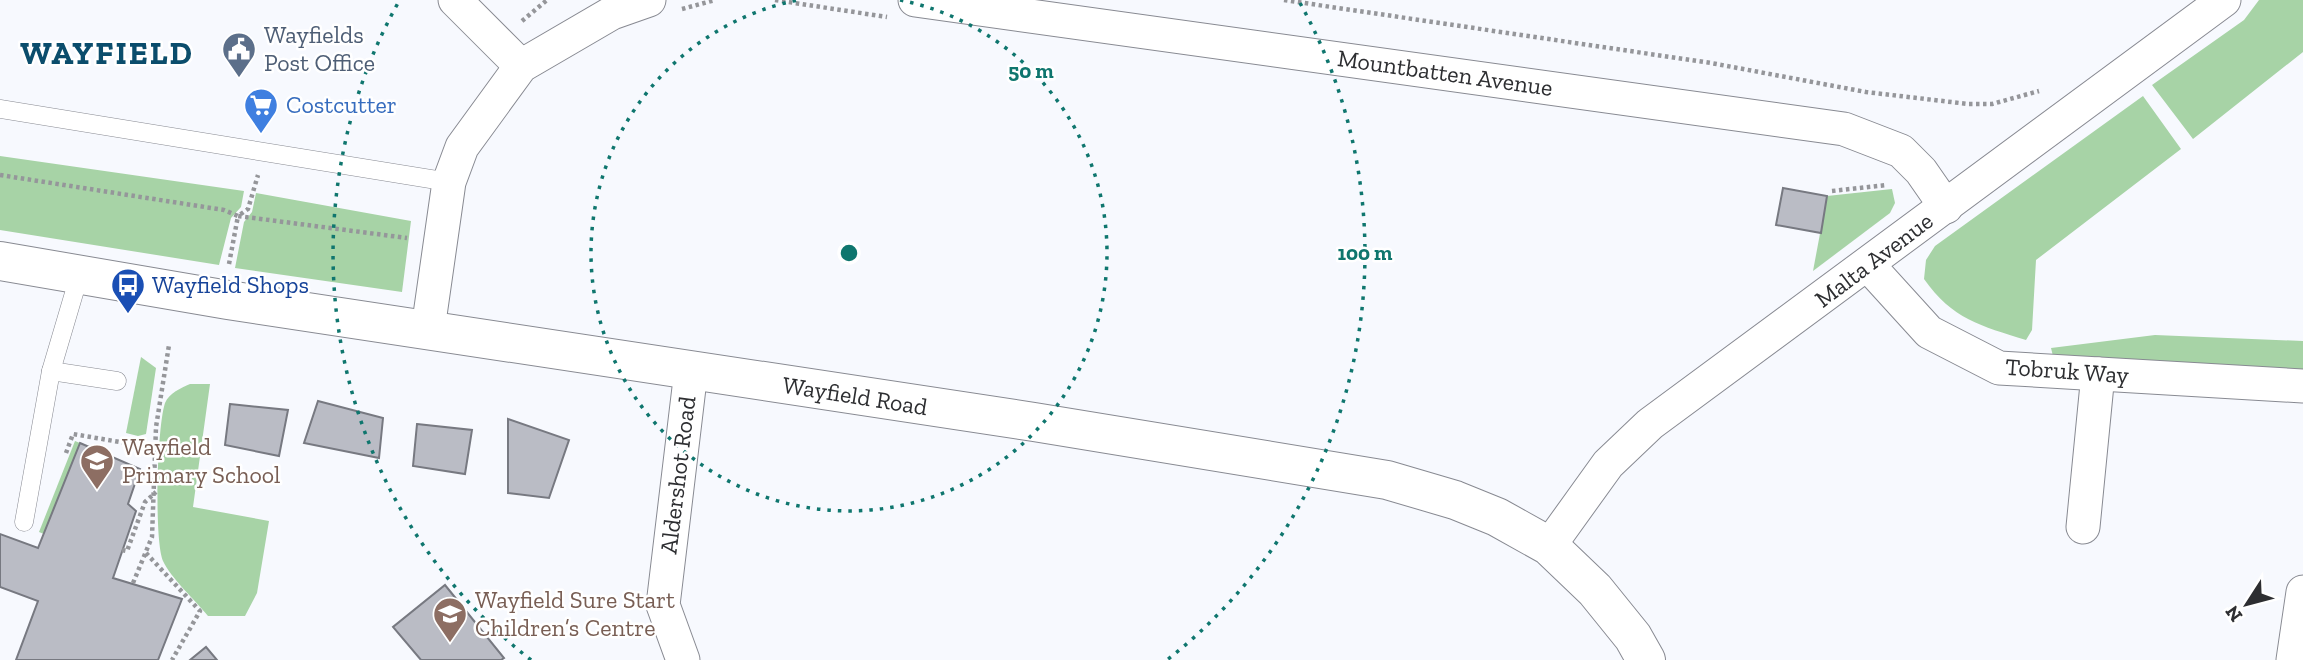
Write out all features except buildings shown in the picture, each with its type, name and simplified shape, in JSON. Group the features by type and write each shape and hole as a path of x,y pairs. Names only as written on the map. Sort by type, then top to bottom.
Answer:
{"street":[{"path":"455,0 521,66"},
{"name":"Mountbatten Avenue","path":"915,0 1844,129 1901,151 1946,206"},
{"name":"Malta Avenue","path":"1549,546 1608,464 1650,424 2224,0"},
{"path":"428,329 438,243 449,182 462,147 521,66 612,13 660,6"},
{"name":"Wayfield Road","path":"0,261 228,300 1034,422 1387,480 1455,500 1497,517 1549,546 1595,590 1633,636 1646,660"},
{"name":"Tobruk Way","path":"1868,265 1929,332 1999,368 2303,386"},
{"name":"Aldershot Road","path":"683,660 663,606 691,371"},
{"path":"2083,527 2098,374"},
{"path":"2293,660 2303,592"}],"lane":[{"path":"0,109 449,182"},
{"path":"24,522 51,371 80,273"},
{"path":"51,371 117,381"}],"path":[{"path":"660,6 715,0"},
{"path":"1284,0 1711,64 1866,92 1968,104 1992,104 2050,89"},
{"path":"228,300 229,263 238,216 248,209 264,154"},
{"path":"0,175 224,210 238,216 438,243"},
{"path":"1832,191 1895,183"},
{"path":"133,583 152,537 156,492 155,448 160,395 169,345"},
{"path":"63,459 73,434 155,448"},
{"path":"122,550 127,551 145,502 156,492"},
{"path":"145,552 200,611 172,660"}],"green space":[{"path":"2259,0 2303,0 2303,52 2193,139 2152,85 2244,20"},
{"path":"2143,96 2181,149 2036,260 2032,330 2026,340 1969,319 1935,293 1924,279 1926,260 1935,246"},
{"path":"0,156 244,191 241,207 231,218 219,265 0,230"},
{"path":"1892,189 1895,203 1890,213 1813,271 1827,196"},
{"path":"256,193 411,221 402,292 235,268 244,222 252,212"},
{"path":"2155,335 2303,341 2303,370 2053,356 2051,348"},
{"path":"141,357 156,368 146,434 138,436 126,433"},
{"path":"190,384 210,384 193,507 269,521 257,593 245,616 208,616 166,567 160,549 158,458 162,416 169,396"},
{"path":"75,441 80,443 44,534 39,532"}],"place":[{"name":"Wayfields Post Office","path":"239,79"},
{"name":"Costcutter","path":"261,135"},
{"name":"Wayfield Shops","path":"128,315"},
{"name":"Wayfield Primary School","path":"97,491"},
{"name":"Wayfield Sure Start Children’s Centre","path":"450,644"}],"district":[{"name":"WAYFIELD","path":"107,53"}]}
